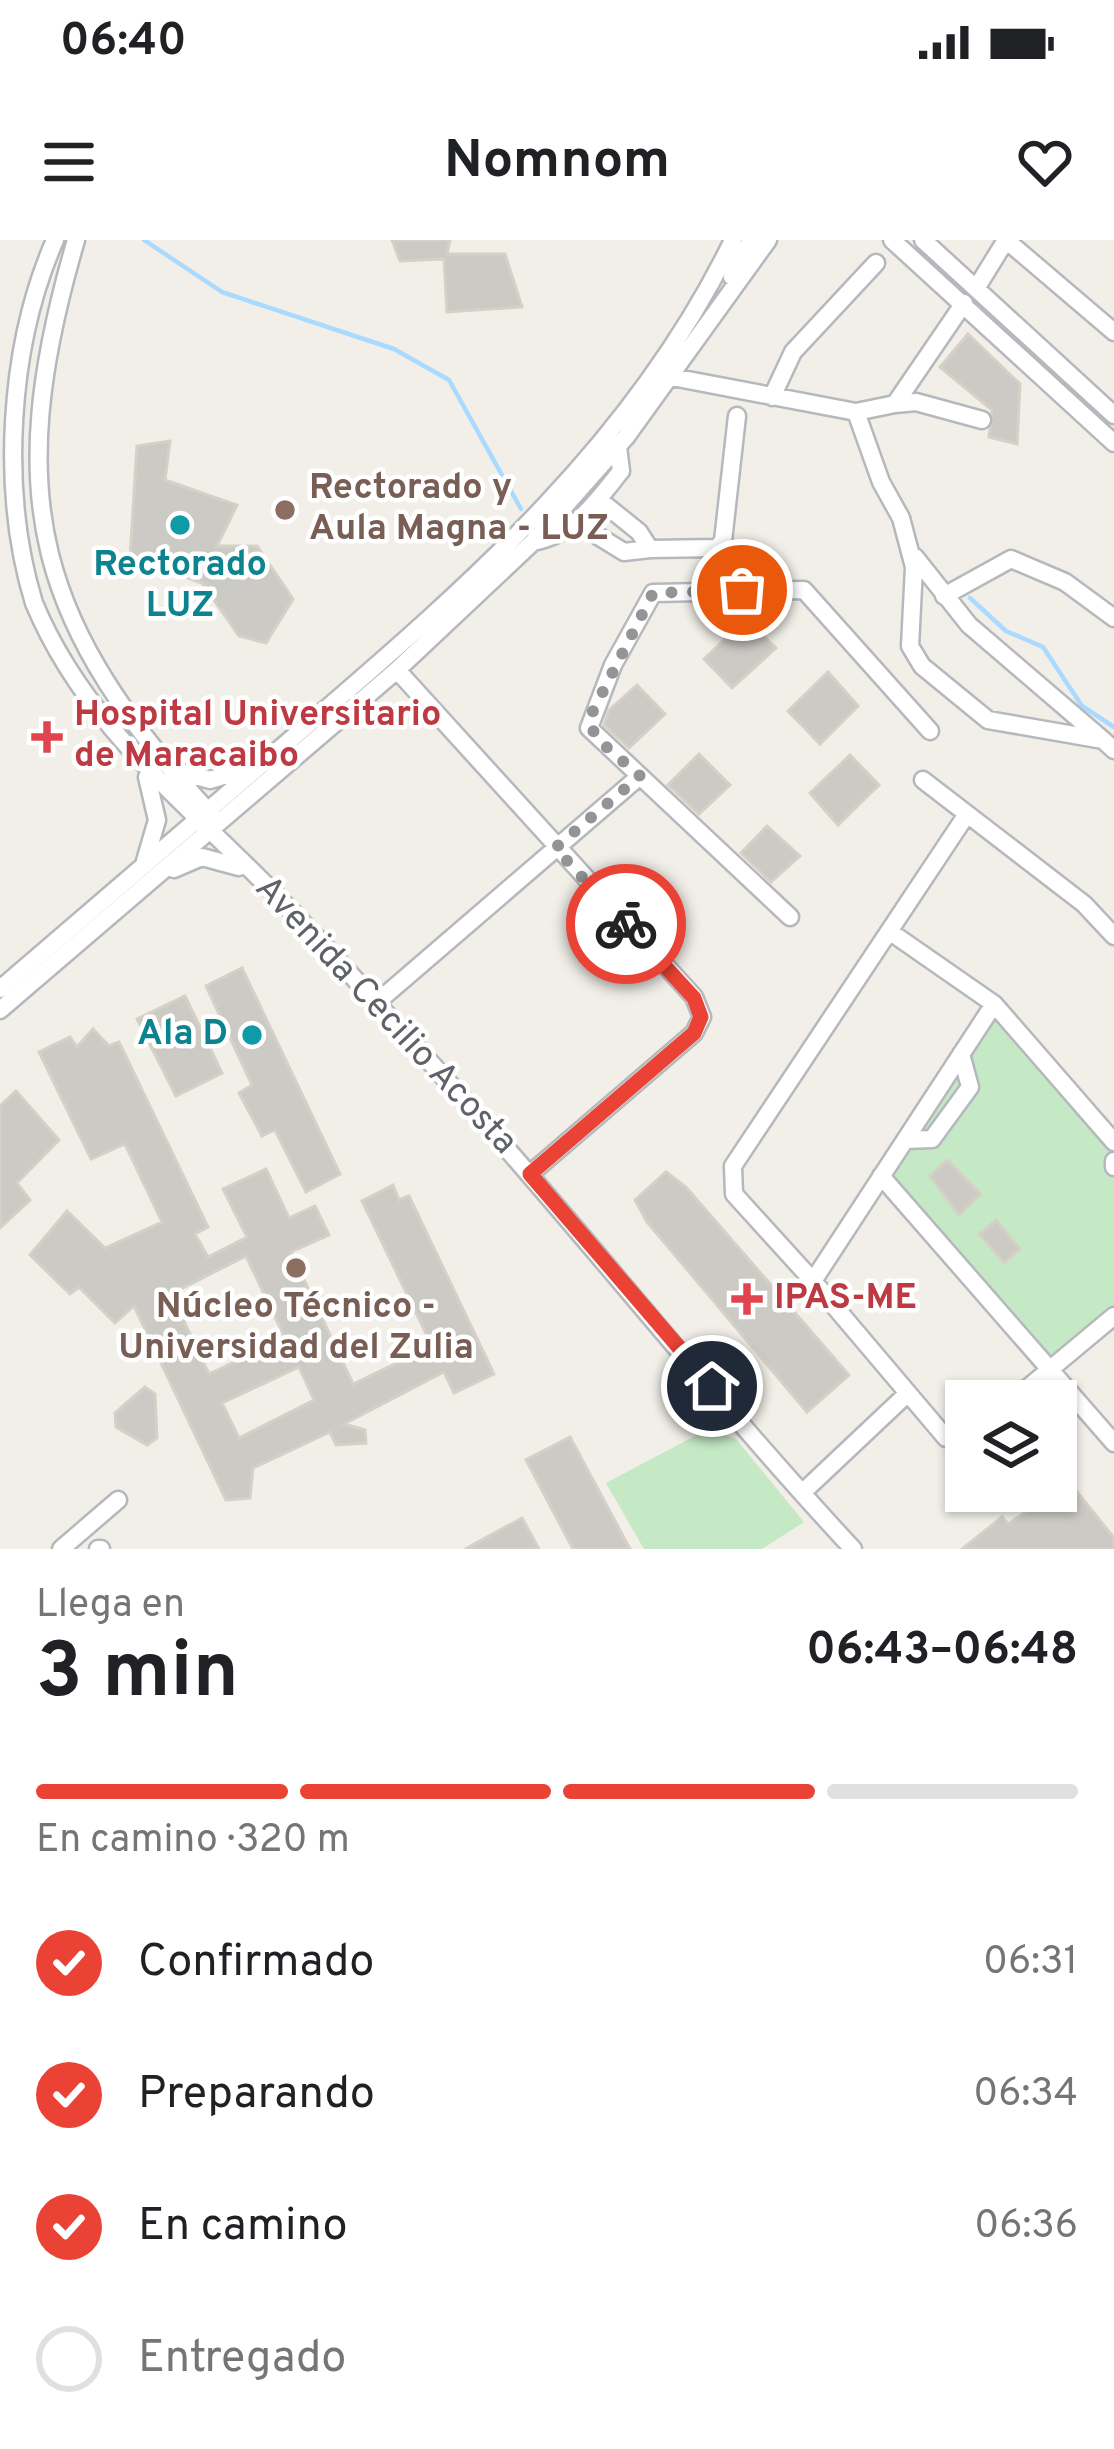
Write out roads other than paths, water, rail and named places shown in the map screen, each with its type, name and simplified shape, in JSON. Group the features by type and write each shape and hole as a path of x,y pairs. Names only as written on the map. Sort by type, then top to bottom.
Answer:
{"street":[{"name":"Avenida Cecilio Acosta","path":"55,240 22,333 9,407 8,456 20,554 32,598 60,656 107,727 142,765 208,821"},
{"name":"Avenida Cecilio Acosta","path":"76,240 42,330 24,448 42,574 77,648 208,821 530,1174 847,1547"},
{"path":"533,542 556,537 577,523 621,471 620,437 733,240"},
{"path":"208,821 264,762 477,580 620,437 698,330 751,240"},
{"path":"0,1010 208,821 397,670 533,542 672,377 768,240"},
{"path":"892,240 1114,442"},
{"path":"922,240 1114,416"},
{"path":"977,286 1006,240 1114,332"},
{"path":"772,397 793,352 876,262"},
{"path":"895,404 964,303"},
{"path":"672,377 856,412 916,402 982,420"},
{"path":"856,412 914,567 910,646 938,682 988,720 1108,745"},
{"path":"577,523 624,552 708,551 723,541 737,416"},
{"path":"598,499 640,532 650,549"},
{"path":"909,548 969,625 1108,745"},
{"path":"944,596 1011,559 1064,582 1114,618"},
{"path":"790,917 596,738 589,719 653,593 804,590 930,731"},
{"path":"397,670 694,998 701,1017 694,1033 530,1174"},
{"path":"169,768 210,780 264,762"},
{"path":"142,765 157,820 144,876"},
{"path":"375,1004 640,776"},
{"path":"922,780 1084,904 1114,936"},
{"path":"945,1437 734,1193 733,1166 967,814"},
{"path":"0,989 144,876 217,856 251,870"},
{"path":"890,931 994,1004 1114,1142"},
{"path":"813,1281 994,1004"},
{"path":"881,1175 1114,1443"},
{"path":"1036,1380 1114,1316"},
{"path":"803,1492 908,1394"},
{"path":"61,1549 118,1500"}],"waterway":[{"path":"144,240 222,292 394,349 449,380 521,509"},
{"path":"970,598 1006,631 1043,647 1082,706 1114,727"}],"place":[{"name":"Rectorado y Aula Magna - LUZ","path":"285,510"},
{"name":"Rectorado LUZ","path":"180,525"},
{"name":"Hospital Universitario de Maracaibo","path":"47,737"},
{"name":"Ala D","path":"252,1035"},
{"name":"Núcleo Técnico - Universidad del Zulia","path":"296,1268"},
{"name":"IPAS-ME","path":"747,1299"}]}
